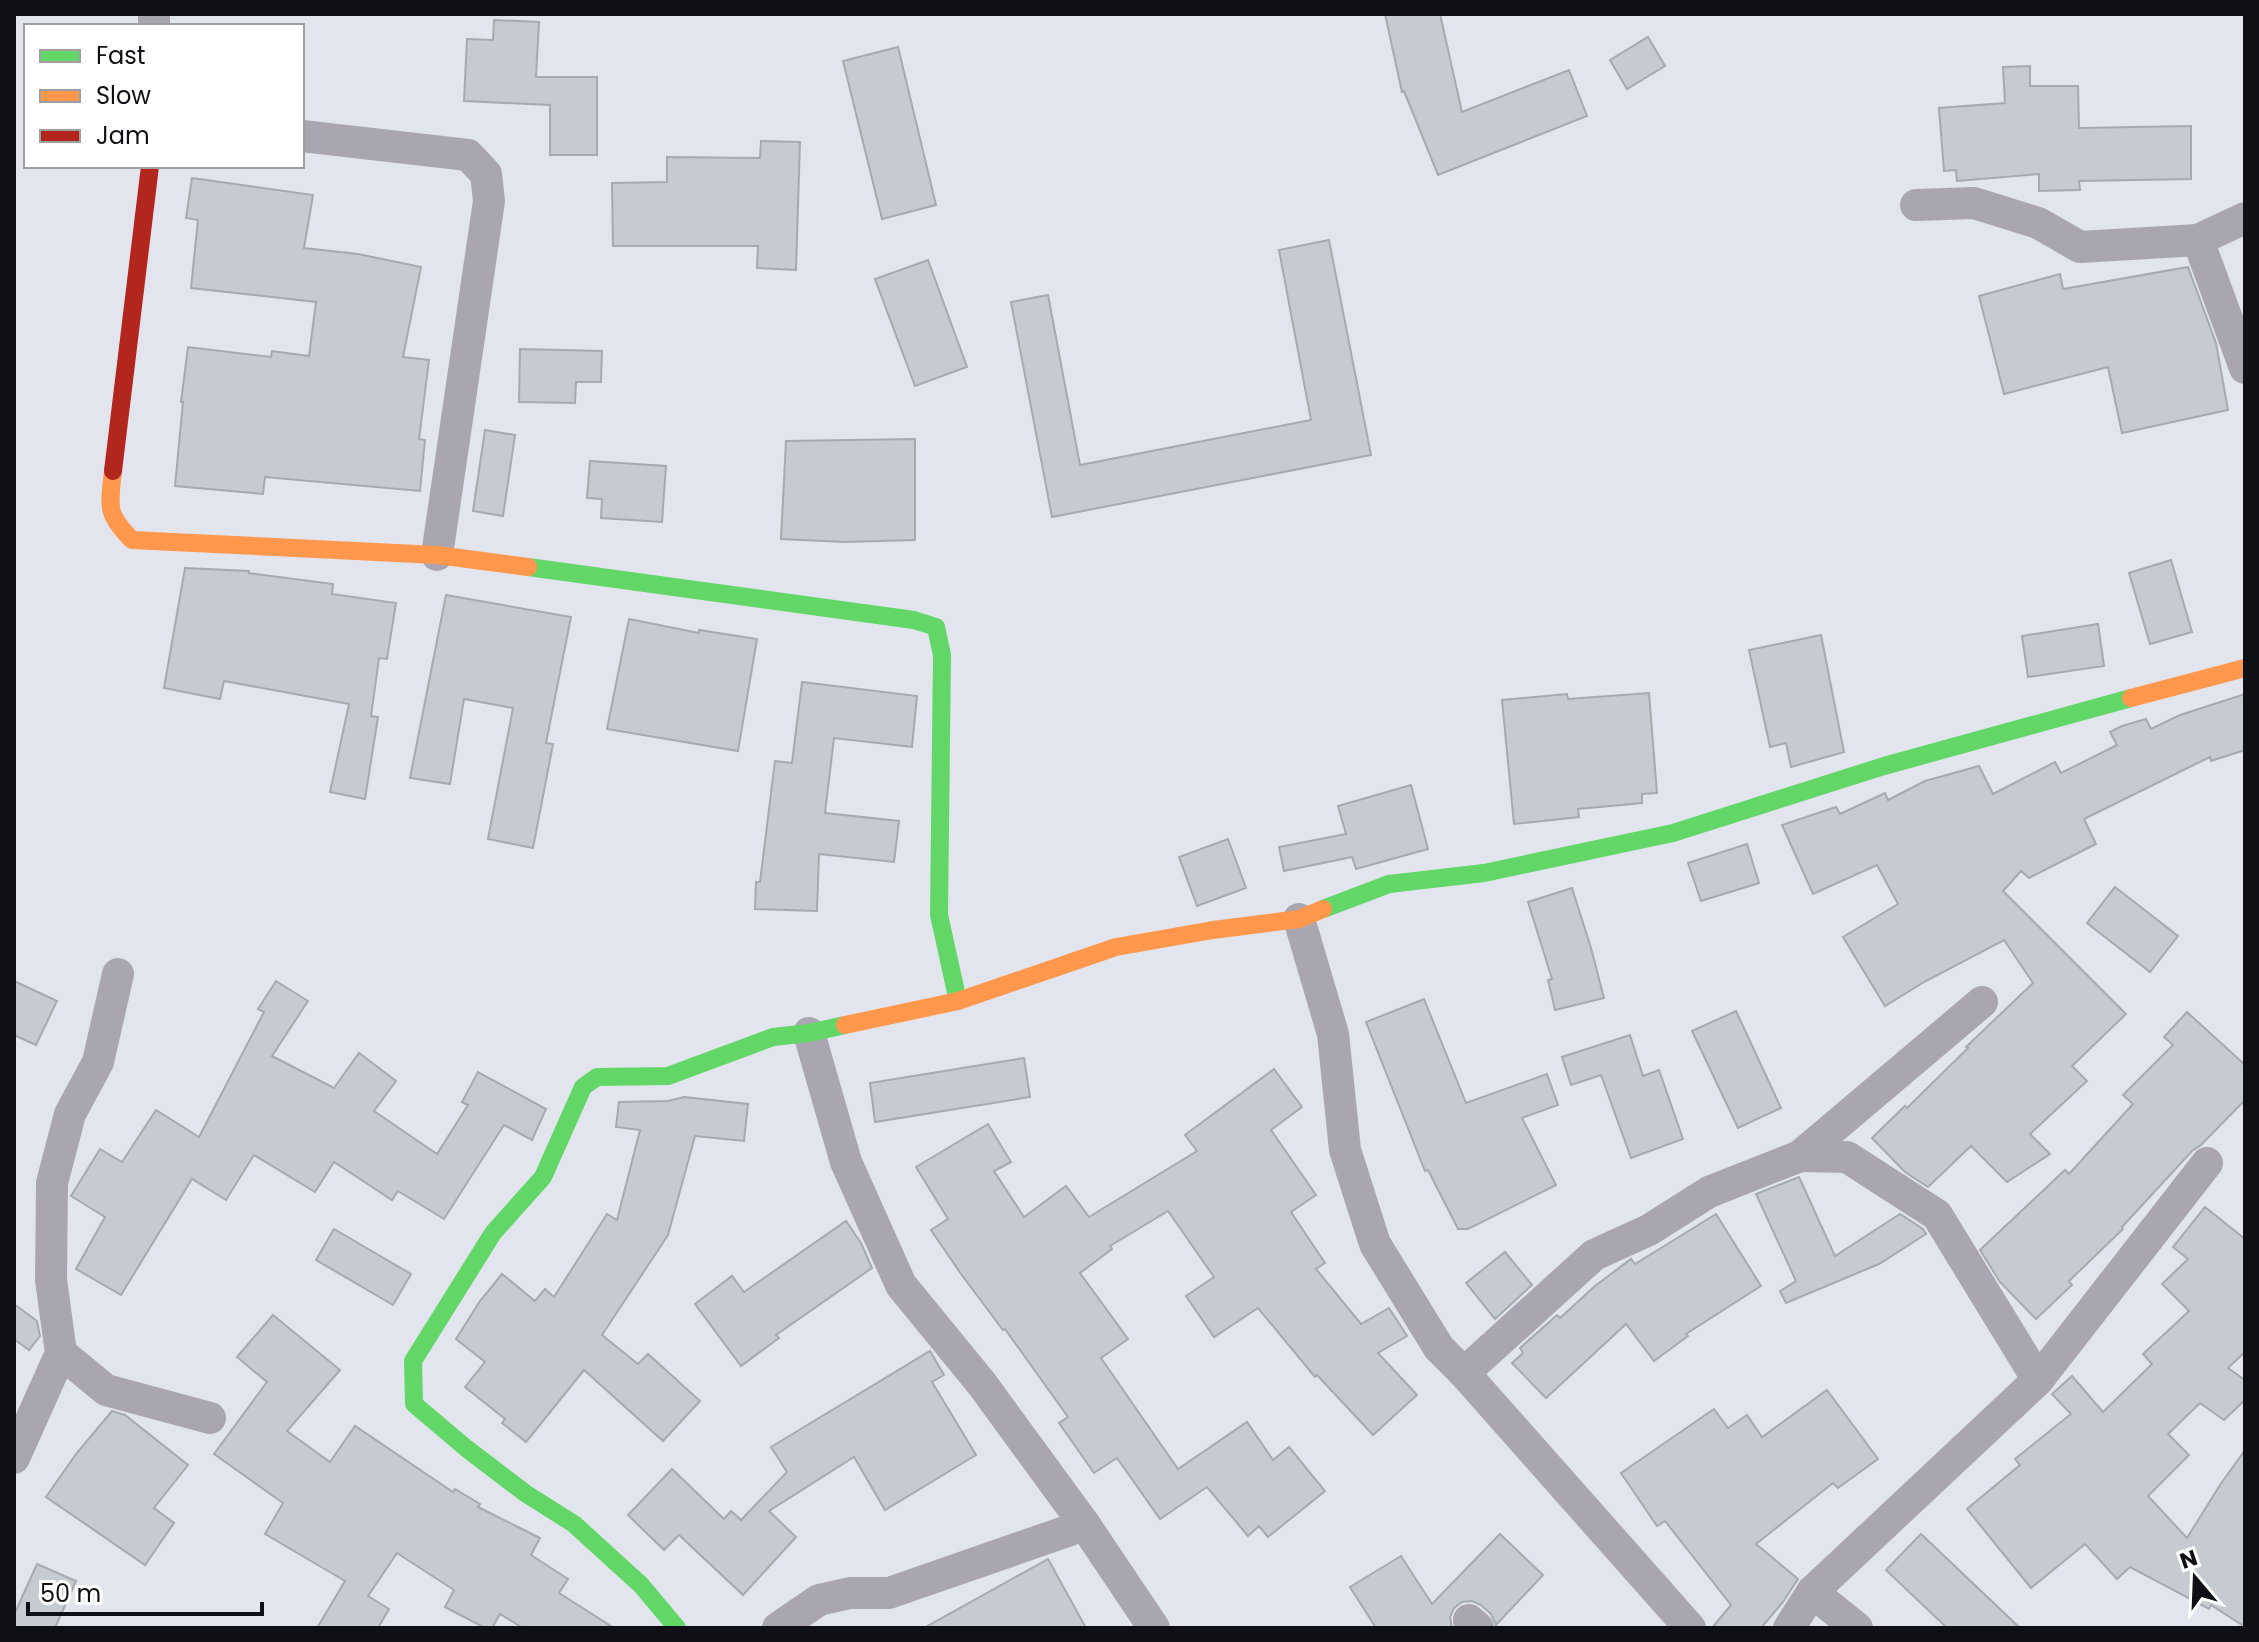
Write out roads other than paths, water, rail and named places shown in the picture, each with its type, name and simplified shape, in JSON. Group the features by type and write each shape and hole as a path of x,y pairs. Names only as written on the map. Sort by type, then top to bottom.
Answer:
{"street":[{"path":"304,136 468,155 486,174 489,201 437,555"},
{"path":"150,168 110,500 114,522 132,540 437,555 914,620 936,627 942,655 939,915 958,1001"},
{"path":"1916,205 1974,203 2038,223 2080,247 2198,240 2245,218"},
{"path":"2198,240 2245,368"},
{"path":"677,1628 641,1585 574,1524 525,1493 414,1404 413,1361 493,1233 543,1177 583,1087 589,1081 597,1077 668,1076 773,1037 809,1033 958,1001 1116,947 1299,919 1389,884 1484,873 1673,833 1884,766 2245,668"},
{"path":"1299,919 1333,1034 1345,1150 1375,1244 1439,1348 1690,1628"},
{"path":"14,1458 61,1353 51,1280 52,1183 70,1114 98,1062 118,974"},
{"path":"1464,1373 1594,1255 1649,1230 1709,1192 1800,1156 1982,1002"},
{"path":"809,1033 846,1162 901,1285 982,1384 1085,1525 1154,1628"},
{"path":"1800,1156 1847,1157 1937,1215 2038,1380"},
{"path":"1789,1628 1812,1592 2038,1380 2207,1163"},
{"path":"61,1353 106,1390 210,1418"},
{"path":"778,1628 819,1600 850,1593 889,1593 1085,1525"},
{"path":"1812,1592 1857,1628"}]}
